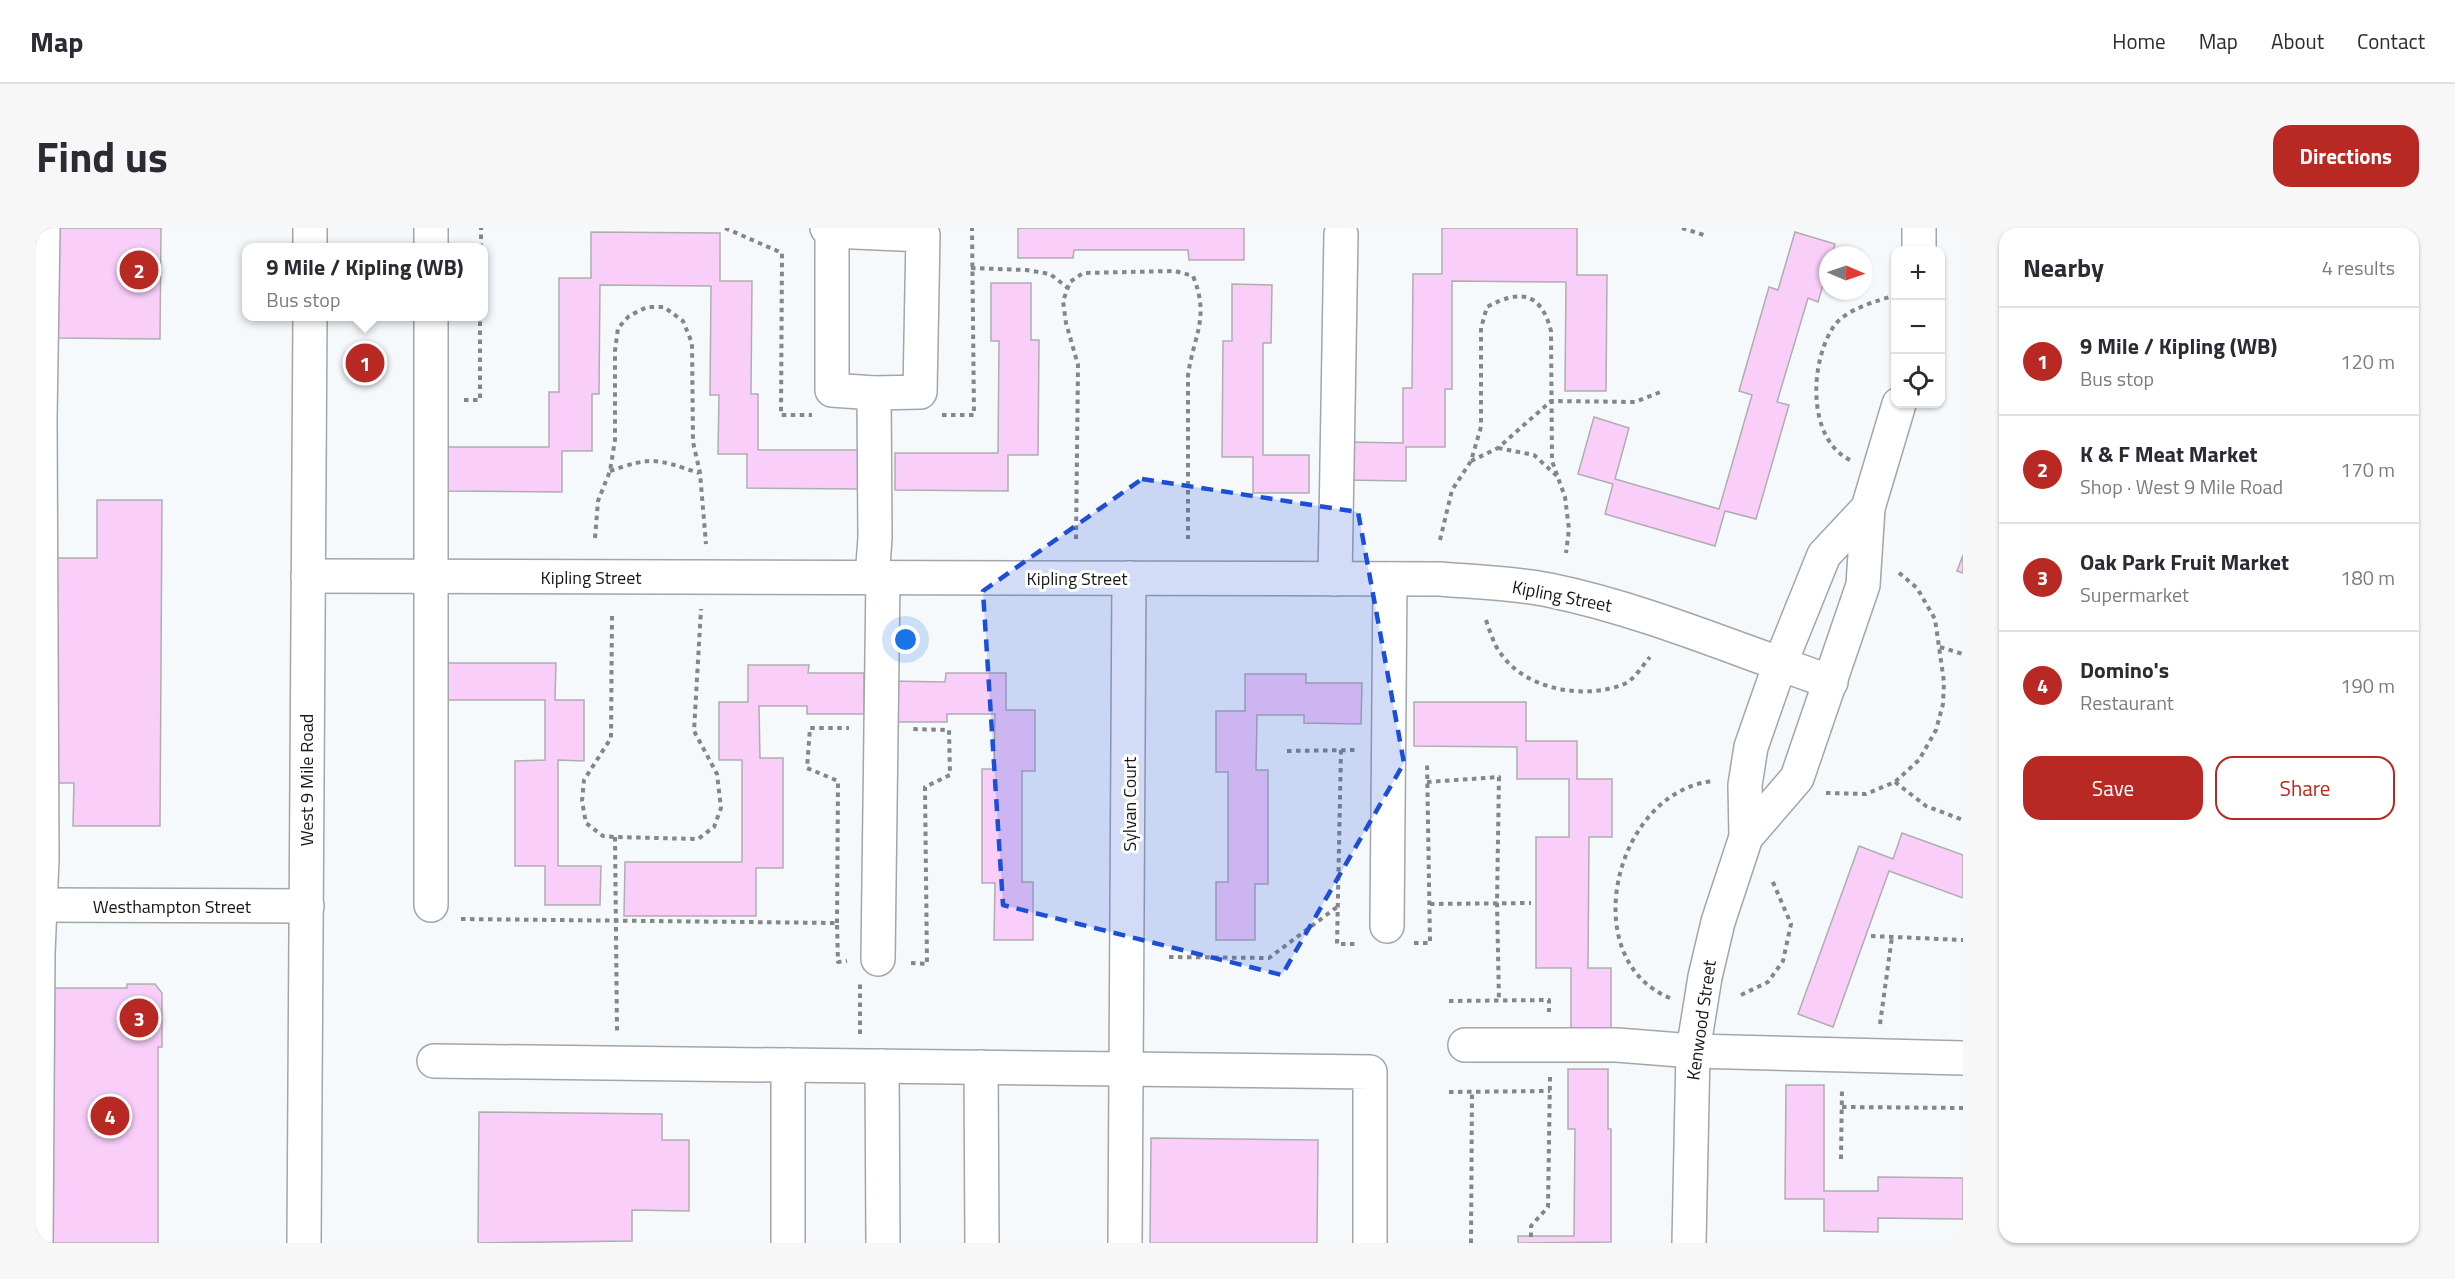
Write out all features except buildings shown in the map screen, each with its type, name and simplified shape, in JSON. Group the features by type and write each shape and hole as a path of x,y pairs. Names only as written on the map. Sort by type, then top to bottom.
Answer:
{"street":[{"path":"36,1243 43,228"},
{"path":"1919,228 1919,246"},
{"path":"830,229 923,235 920,392 874,393 832,390 830,229"},
{"path":"1335,579 1341,234"},
{"name":"West 9 Mile Road","path":"304,1243 310,321"},
{"path":"431,321 431,905"},
{"path":"862,964 878,578 875,538 874,393"},
{"name":"Kenwood Street","path":"1746,837 1797,778 1831,682 1863,585 1868,508 1898,408"},
{"name":"Kenwood Street","path":"1689,1243 1693,1051 1705,976 1718,922 1746,837 1745,785 1751,747 1780,664 1824,555 1868,508"},
{"name":"Kipling Street","path":"308,576 1450,580 1546,590 1659,619 1831,682"},
{"name":"Sylvan Court","path":"1125,1243 1129,578"},
{"path":"1387,926 1390,579"},
{"name":"Westhampton Street","path":"38,905 307,906"},
{"path":"1465,1045 1617,1045 1693,1051 1963,1058"},
{"path":"434,1061 1370,1072 1370,1243"},
{"path":"788,1065 788,1243"},
{"path":"871,1066 883,1243"},
{"path":"981,1067 982,1243"}],"path":[{"path":"972,228 971,268 1026,270 1050,274 1068,288"},
{"path":"1682,228 1707,236"},
{"path":"1076,539 1078,365 1063,301 1070,282 1083,273 1174,271 1193,276 1202,297 1202,324 1191,354 1188,375 1188,539"},
{"path":"1440,540 1452,490 1471,461 1481,427 1481,328 1487,307 1506,296 1529,298 1546,311 1551,331 1552,461 1565,496 1569,529 1566,553"},
{"path":"1879,473 1845,457 1827,436 1816,407 1816,383 1821,355 1835,325 1854,312 1891,297"},
{"path":"595,538 598,501 610,471 615,440 615,351 618,328 629,316 647,307 664,307 683,321 692,344 693,442 700,473 706,538 694,731 701,748 717,774 721,808 714,827 698,839 603,836 586,823 582,801 584,780 611,738 612,616"},
{"path":"431,401 480,400 480,321"},
{"path":"1471,461 1498,448 1551,401 1635,402 1663,391"},
{"path":"1498,448 1534,455 1558,477"},
{"path":"610,471 646,459 667,462 700,473"},
{"path":"1825,793 1866,794 1896,782 1918,760 1936,730 1943,704 1940,647 1935,619 1917,588 1891,566"},
{"path":"1486,620 1496,647 1510,664 1545,687 1576,693 1626,683 1650,657"},
{"path":"1940,647 1963,654"},
{"path":"1287,750 1363,750"},
{"path":"1427,782 1499,777 1497,903 1499,1001"},
{"path":"1679,1002 1662,995 1638,979 1625,956 1617,931 1617,901 1622,864 1638,828 1671,796 1702,783 1722,782"},
{"path":"1896,782 1926,806 1963,820"},
{"path":"615,837 618,922 617,1063"},
{"path":"1742,995 1768,982 1783,961 1791,924 1772,880"},
{"path":"1429,904 1531,903"},
{"path":"431,905 455,918 618,922 837,923 838,962 862,964 871,1066"},
{"path":"1169,957 1269,958 1338,906"},
{"path":"1870,936 1963,940"},
{"path":"1881,1034 1880,1016 1892,937"},
{"path":"1449,1001 1549,1000 1550,1023"},
{"path":"1531,1237 1531,1226 1548,1207 1550,1071"},
{"path":"1841,1159 1842,1079"},
{"path":"1471,1243 1472,1091"},
{"path":"1449,1092 1550,1091"},
{"path":"1842,1107 1963,1108"}],"highlighted area":[{"path":"1142,479 1358,512 1404,763 1282,975 1003,905 983,591"}],"place":[{"name":"K & F Meat Market","path":"139,270"},
{"name":"9 Mile / Kipling (WB)","path":"365,363"},
{"name":"Oak Park Fruit Market","path":"139,1018"},
{"name":"Domino's","path":"110,1116"}]}
